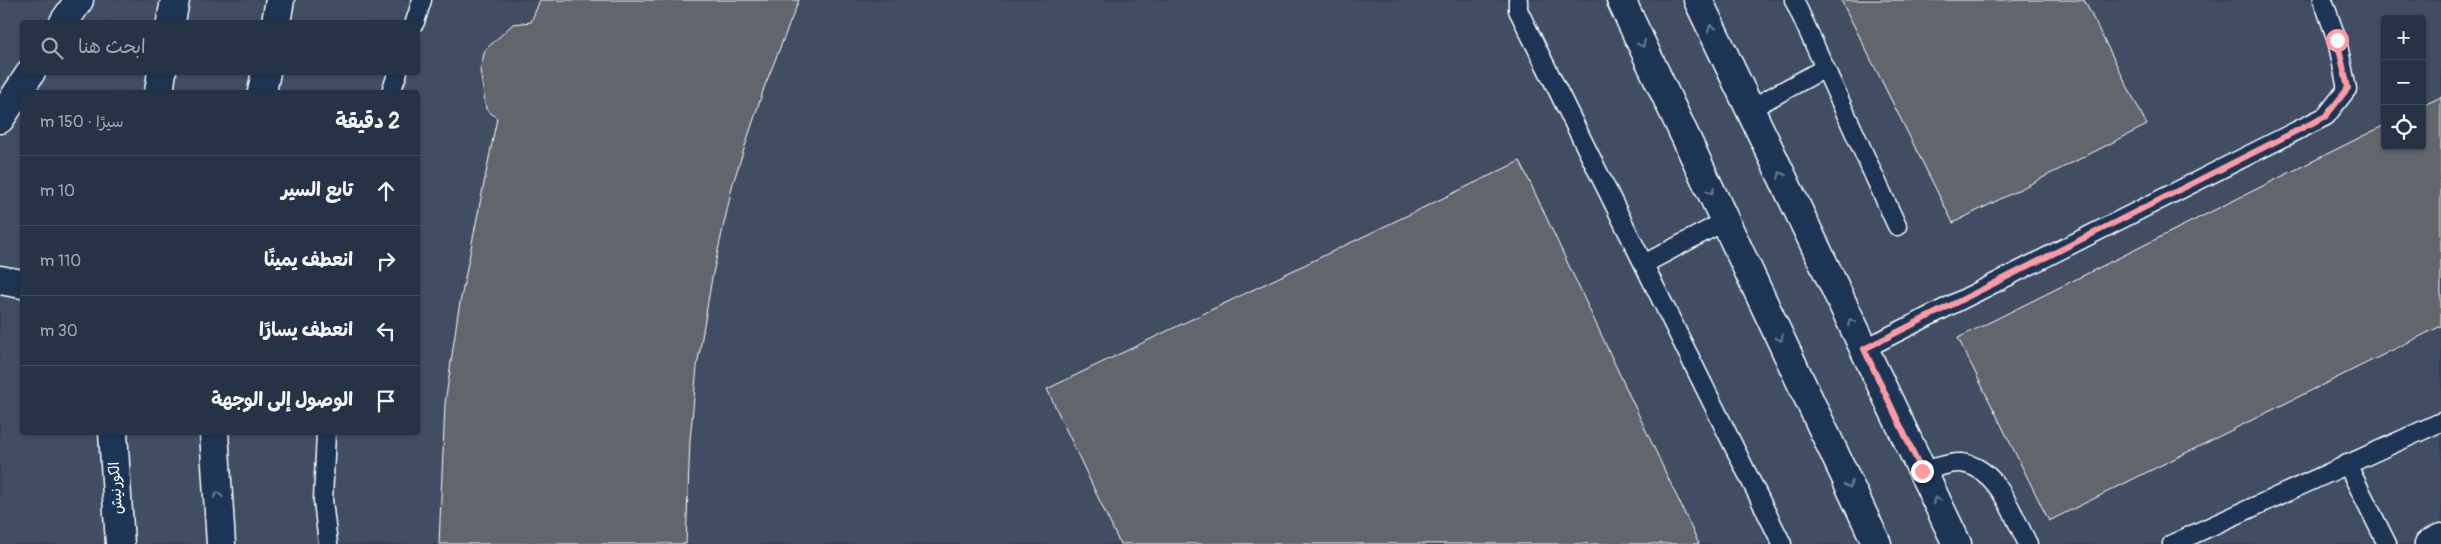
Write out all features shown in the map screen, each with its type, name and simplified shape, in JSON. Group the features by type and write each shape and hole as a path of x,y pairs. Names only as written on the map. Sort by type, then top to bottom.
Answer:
{"street":[{"path":"65,20 78,0"},
{"path":"171,20 175,0"},
{"path":"276,20 280,0"},
{"path":"1621,0 1877,544"},
{"path":"1698,0 1957,544"},
{"path":"0,119 29,75"},
{"path":"158,90 161,75"},
{"path":"262,90 265,75"},
{"path":"0,280 20,284"},
{"name":"الكورنيش","path":"112,435 120,544"},
{"path":"214,435 221,544"},
{"path":"2429,544 2441,538"}],"lane":[{"path":"416,20 422,0"},
{"path":"1518,0 1518,10 1782,544"},
{"path":"1794,0 1898,226"},
{"path":"1864,349 2326,116 2348,88 2337,40 2323,0"},
{"path":"1750,110 1825,68"},
{"path":"392,90 397,75"},
{"path":"1644,264 1725,221"},
{"path":"2172,544 2441,422"},
{"path":"326,435 323,500 328,544"},
{"path":"1922,471 1960,463 1980,470 1998,486 2028,544"},
{"path":"2347,464 2387,544"}],"shaded area":[{"path":"0,0 2441,0 2441,544 0,544"}],"building":[{"path":"540,0 799,0 764,88 733,183 712,278 697,367 690,440 686,544 439,544 445,404 458,313 497,118 486,109 480,70 485,50 513,24 531,22"},
{"path":"1841,0 2084,0 2147,125 1953,223"},
{"path":"2441,97 2441,326 2049,521 1958,338 2381,127 2381,150 2426,150 2426,104"},
{"path":"1520,161 1699,544 1120,544 1047,389"}],"route":[{"path":"1922,471 1864,349 2326,116 2348,88 2337,40"}]}
